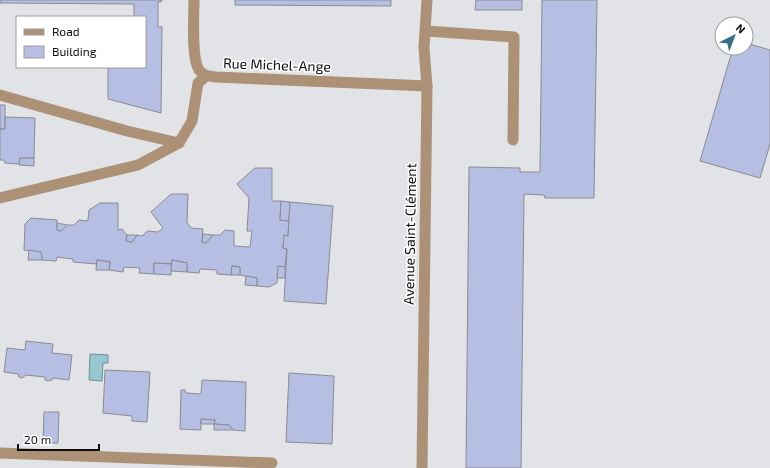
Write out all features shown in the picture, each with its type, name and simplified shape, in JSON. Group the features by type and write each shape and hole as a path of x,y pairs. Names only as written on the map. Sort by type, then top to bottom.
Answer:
{"street":[{"name":"Rue Michel-Ange","path":"194,0 195,57 199,70 206,76 216,78 427,86"},
{"name":"Avenue Saint-Clément","path":"422,468 427,86 424,48 427,0"},
{"path":"426,31 514,37 513,140"},
{"path":"0,198 138,165 179,143 192,120 198,83 206,76"},
{"path":"0,96 127,131 179,143"},
{"path":"0,454 272,463"}],"water":[{"path":"90,354 108,355 108,363 103,363 102,381 89,380"}],"building":[{"path":"0,0 162,0 161,2 158,2 158,27 162,27 161,113 108,99 108,68 146,68 146,16 134,16 134,4 0,3"},
{"path":"235,0 391,0 391,6 235,5"},
{"path":"476,0 522,0 522,10 475,10"},
{"path":"542,0 597,0 594,198 545,198 544,195 524,194 521,468 466,468 469,167 520,168 520,172 540,172"},
{"path":"754,45 770,50 770,144 760,178 700,161 731,56 754,56"},
{"path":"0,105 5,105 5,129 0,129"},
{"path":"5,117 35,118 34,158 20,158 19,164 5,163 4,160 0,160 0,129 5,129"},
{"path":"20,158 34,158 34,166 19,165"},
{"path":"255,168 272,168 272,201 281,201 280,220 289,221 288,236 284,235 283,248 287,249 285,267 278,266 277,283 269,287 257,286 257,278 240,275 240,267 232,266 231,275 217,274 217,270 200,269 199,273 187,272 187,263 172,260 171,264 154,263 154,274 139,273 140,268 124,267 123,272 109,270 110,262 97,260 96,264 73,262 73,259 57,257 56,261 42,260 41,252 24,250 25,224 31,218 57,220 57,230 61,231 67,225 74,225 79,220 88,220 89,210 100,203 118,203 118,230 122,229 127,235 126,241 132,242 137,235 142,236 148,231 158,232 163,228 151,212 171,194 188,194 187,222 191,228 203,229 202,242 206,243 213,235 220,235 225,230 234,231 234,246 250,247 252,231 247,231 249,198 237,184"},
{"path":"281,201 290,202 289,221 280,220"},
{"path":"290,202 333,206 326,304 284,301 287,249 283,248 284,235 288,236"},
{"path":"57,223 67,225 61,231 57,230"},
{"path":"203,234 213,235 206,243 202,242"},
{"path":"127,235 137,235 132,242 126,241"},
{"path":"29,250 41,252 42,260 28,260"},
{"path":"97,260 110,262 109,270 96,270"},
{"path":"172,260 187,263 187,272 171,271"},
{"path":"154,263 171,264 171,275 154,274"},
{"path":"232,266 240,267 240,275 231,275"},
{"path":"278,266 285,267 285,278 277,278"},
{"path":"246,276 257,278 257,286 245,285"},
{"path":"26,341 53,344 52,353 72,355 69,380 53,378 52,380 48,381 45,380 45,377 26,375 22,378 19,377 18,374 4,372 7,348 25,350"},
{"path":"105,370 150,372 147,422 132,421 132,416 103,413"},
{"path":"289,373 334,376 332,444 286,442"},
{"path":"202,380 246,382 245,431 233,430 229,425 214,424 215,420 201,419 201,430 180,429 181,390 185,390 186,393 201,394"},
{"path":"44,412 59,412 58,443 43,443"},
{"path":"201,419 215,420 214,424 201,424"},
{"path":"214,424 229,425 233,430 214,430"}]}
